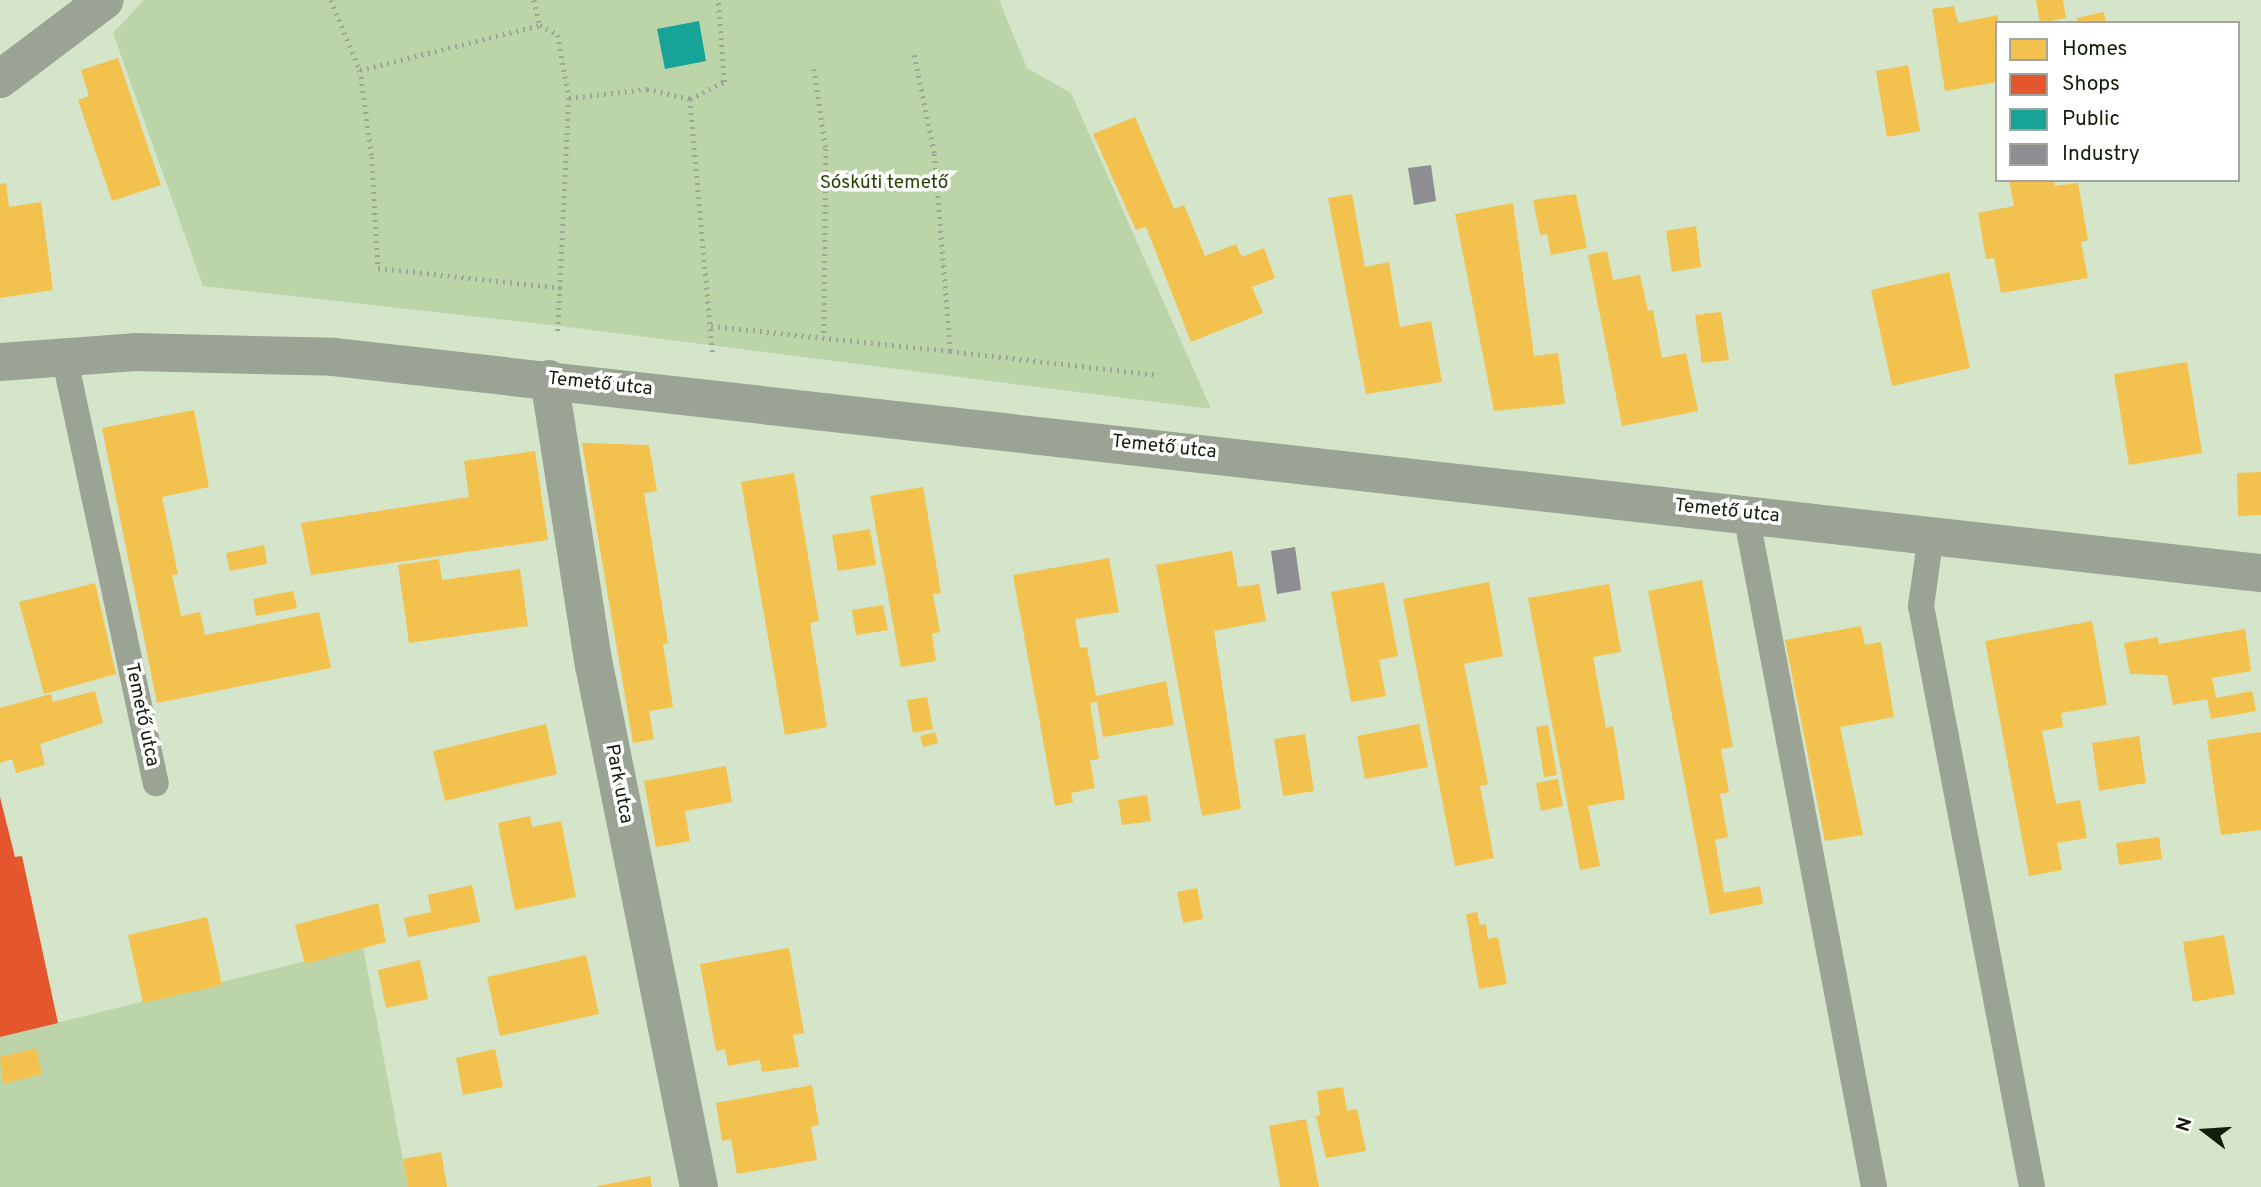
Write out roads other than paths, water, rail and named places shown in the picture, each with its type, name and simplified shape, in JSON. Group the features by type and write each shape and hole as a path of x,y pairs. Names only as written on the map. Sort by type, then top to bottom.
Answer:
{"street":[{"path":"0,79 105,0"},
{"name":"Temető utca","path":"0,362 65,360 135,352 334,357 2261,573"},
{"name":"Park utca","path":"549,379 594,665 699,1187"}],"lane":[{"name":"Temető utca","path":"65,360 156,783"},
{"path":"1746,514 1874,1187"},
{"path":"1931,535 1921,606 2032,1187"}],"park label":[{"name":"Sóskúti temető","path":"884,184"}]}
